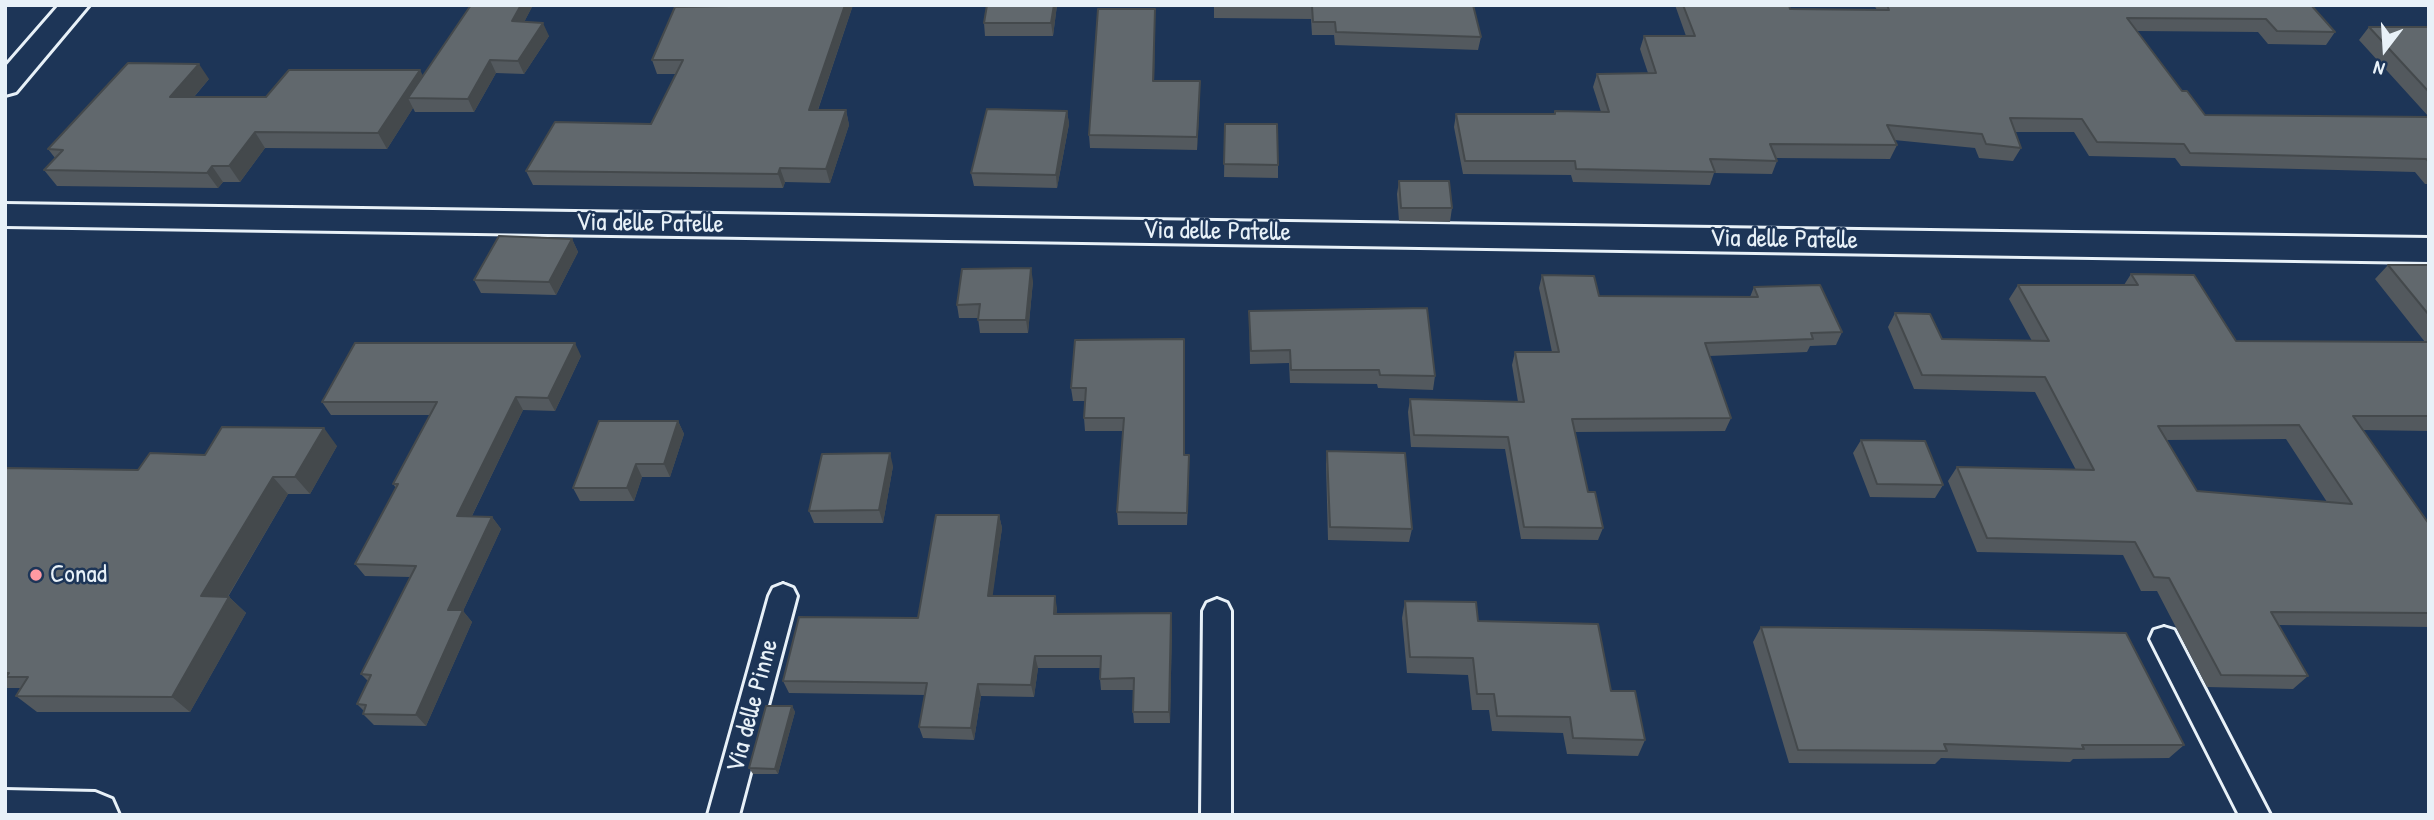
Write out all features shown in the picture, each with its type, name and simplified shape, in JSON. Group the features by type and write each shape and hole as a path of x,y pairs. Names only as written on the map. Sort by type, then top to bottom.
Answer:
{"street":[{"path":"5,47 42,5"},
{"path":"5,86 75,5"},
{"name":"Via delle Patelle","path":"5,215 2429,250"},
{"path":"5,813 95,815"}],"lane":[{"name":"Via delle Pinne","path":"723,815 783,596"},
{"path":"1216,815 1217,611"},
{"path":"2164,639 2255,815"}],"building":[{"path":"471,5 521,5 512,21 543,23 518,61 490,60 468,99 408,98"},
{"path":"845,5 809,110 846,110 826,169 780,168 778,174 526,171 555,122 651,124 683,60 652,60 675,7"},
{"path":"987,5 1054,5 1051,23 984,23"},
{"path":"1240,5 1473,5 1481,37 1336,32 1335,22 1313,22 1312,6"},
{"path":"1683,5 1789,5 1790,9 1889,10 1887,5 2311,5 2335,32 2277,31 2266,19 2127,18 2182,91 2187,91 2205,115 2429,117 2429,162 2426,159 2190,153 2184,144 2097,142 2082,119 2010,118 2021,148 1986,144 1982,134 1887,125 1897,145 1770,144 1777,161 1710,159 1715,172 1576,169 1575,161 1465,161 1456,114 1609,112 1597,74 1656,73 1644,36 1695,36"},
{"path":"1098,9 1155,9 1153,81 1200,81 1197,137 1089,135"},
{"path":"2369,27 2429,27 2429,92"},
{"path":"128,63 199,64 170,97 266,97 289,70 420,70 378,133 255,132 229,166 212,166 207,173 44,170 63,150 48,149"},
{"path":"987,109 1067,111 1056,175 971,173"},
{"path":"1225,124 1277,124 1278,165 1224,164"},
{"path":"1399,181 1449,181 1452,208 1401,208"},
{"path":"499,236 572,239 549,282 474,280"},
{"path":"2388,265 2429,265 2429,315"},
{"path":"1031,268 1026,320 978,320 980,304 957,305 962,269"},
{"path":"2131,274 2194,275 2236,341 2429,342 2429,416 2353,416 2429,524 2429,613 2271,612 2308,676 2221,675 2169,578 2154,577 2135,542 1987,538 1957,467 2094,470 2045,377 1922,375 1895,313 1930,314 1942,339 2049,341 2018,285 2138,285","holes":["2299,425 2352,504 2197,491 2158,426"]},
{"path":"1542,275 1594,276 1599,296 1758,297 1754,287 1820,285 1842,332 1811,333 1813,339 1705,343 1731,418 1572,419 1588,492 1595,492 1603,528 1524,527 1508,437 1414,435 1410,399 1524,402 1515,352 1559,352"},
{"path":"1427,308 1435,376 1380,375 1379,370 1291,370 1290,350 1251,351 1249,311"},
{"path":"1184,339 1184,455 1189,455 1187,513 1117,512 1124,418 1084,418 1086,388 1071,388 1075,340"},
{"path":"355,343 575,343 548,398 516,397 457,516 492,517 448,610 463,610 416,715 363,714 366,705 357,704 371,675 361,674 416,566 355,564 398,484 393,484 437,402 322,402"},
{"path":"599,421 678,421 664,464 636,464 627,488 573,488"},
{"path":"222,427 324,428 295,477 273,477 201,596 229,597 172,697 16,696 28,677 6,677 9,673 5,673 5,468 138,470 150,453 205,455"},
{"path":"1861,440 1925,441 1943,485 1877,484"},
{"path":"1327,451 1405,453 1412,529 1330,527"},
{"path":"890,453 879,510 809,511 822,454"},
{"path":"936,515 999,515 988,596 1055,596 1054,614 1171,613 1169,712 1133,712 1134,678 1100,679 1101,656 1035,656 1031,685 978,684 971,728 919,727 927,683 783,681 799,617 918,618"},
{"path":"1405,601 1476,602 1478,621 1598,624 1611,691 1635,691 1645,740 1573,738 1570,717 1497,716 1494,694 1477,694 1473,658 1410,657"},
{"path":"1761,627 2126,633 2184,745 2082,745 2084,749 1944,744 1947,751 1798,750"},
{"path":"766,706 792,706 775,769 749,768"}],"place":[{"name":"Conad","path":"36,575"}]}
